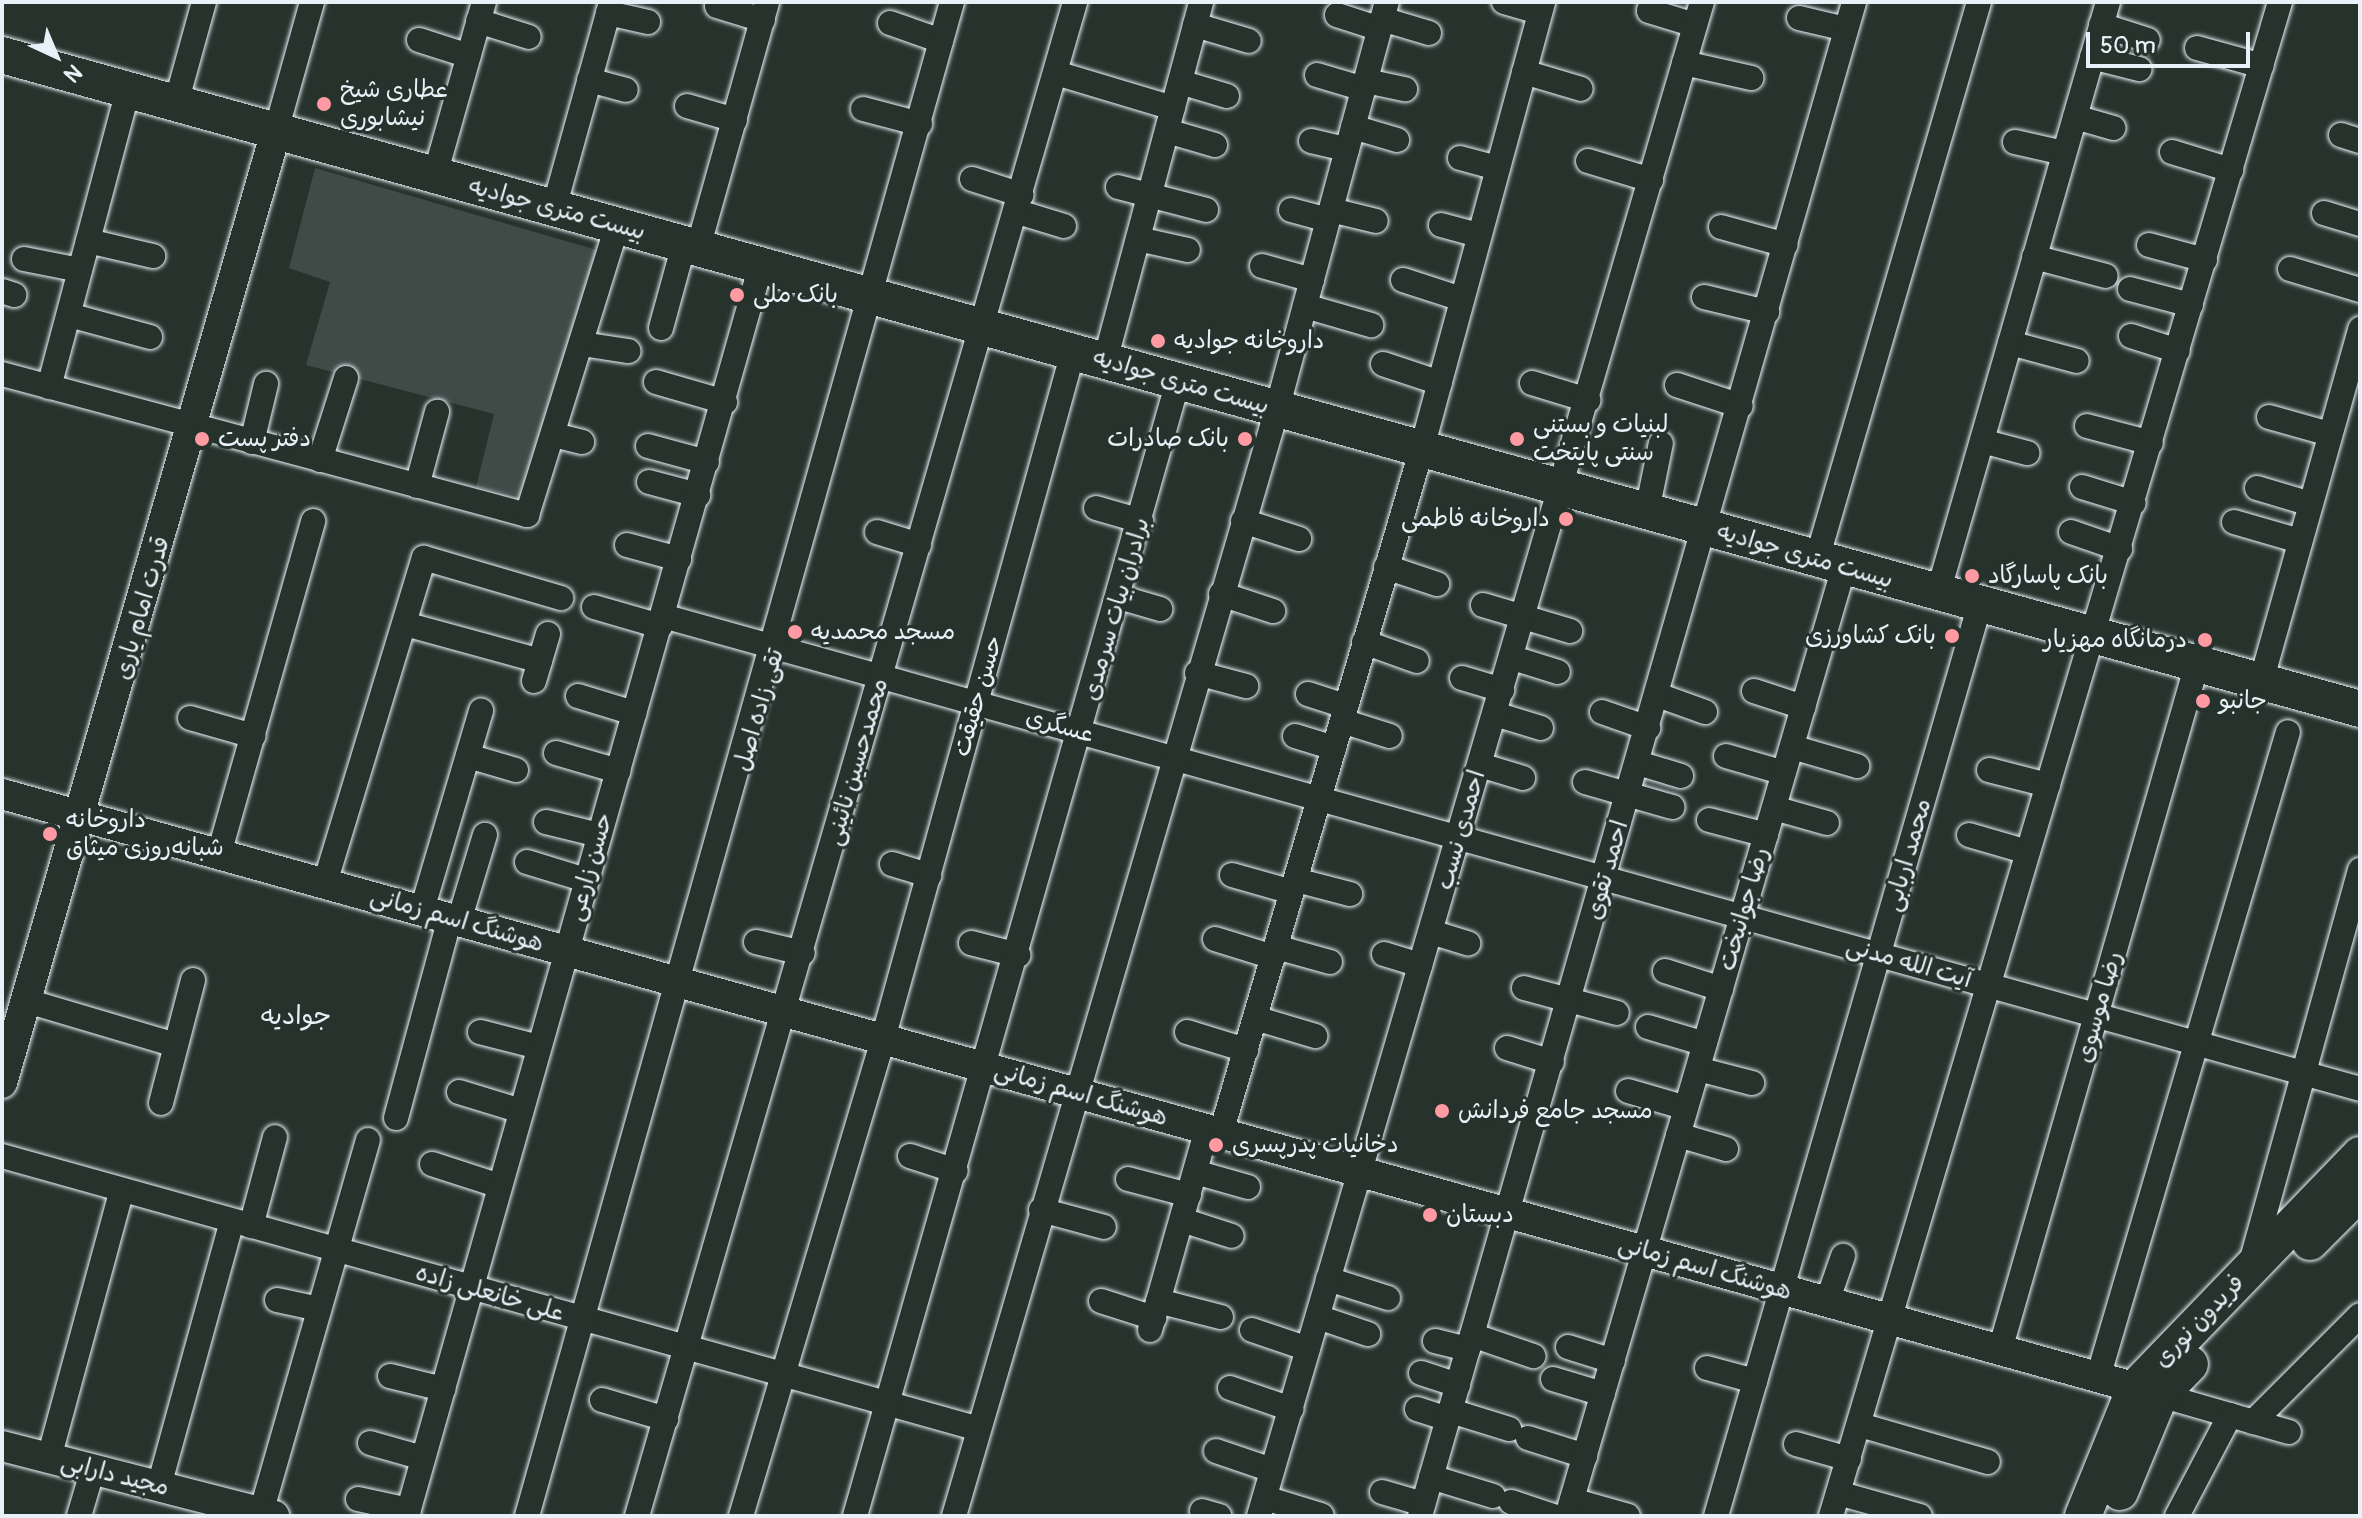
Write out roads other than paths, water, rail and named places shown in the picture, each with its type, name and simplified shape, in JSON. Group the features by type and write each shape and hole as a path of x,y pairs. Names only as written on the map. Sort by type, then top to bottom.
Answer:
{"main road":[{"name":"بیست متری جوادیه","path":"2,55 1422,448 2094,638 2360,709"},
{"name":"فریدون نوری","path":"2083,1516 2147,1391 2250,1269 2360,1155"},
{"name":"فریدون نوری","path":"2110,1516 2147,1391 2360,1192"}],"street":[{"path":"176,103 204,2"},
{"path":"276,131 312,2"},
{"name":"تقی زاده اصل","path":"527,1516 682,984 874,297 952,2"},
{"name":"محمدحسین نائینی","path":"637,1516 1020,204 1075,2"},
{"path":"1154,1317 1192,1183 1246,1050 1422,448 1541,7 1504,2"},
{"path":"1652,2 1649,11 1698,14"},
{"name":"احمد تقوی","path":"1422,1510 1741,406 1854,2"},
{"name":"رضا جوانبخت","path":"1570,1508 1803,707 1830,563 1979,2"},
{"path":"1920,1516 1835,1505 1893,1320 1988,985 2094,638 2280,2"},
{"path":"661,328 735,120 765,11 717,6"},
{"path":"435,175 469,56 477,8 529,37"},
{"path":"554,208 610,8 648,22"},
{"path":"1198,13 1249,41"},
{"name":"حسن حقیقت","path":"741,1516 883,1039 976,703 1089,357 1138,239 1198,13"},
{"name":"احمدی نسب","path":"1262,1507 1563,488 1698,14"},
{"path":"1938,593 2104,14 2148,40"},
{"path":"1337,15 1383,17 1429,33"},
{"path":"954,1516 1172,758 1277,409 1383,17"},
{"path":"1799,18 1846,29"},
{"path":"890,23 941,41"},
{"path":"419,40 469,56"},
{"path":"2197,48 2262,66"},
{"path":"2092,57 2139,69"},
{"path":"1684,63 1751,78"},
{"path":"1524,72 1581,89"},
{"path":"1056,73 1170,120 1215,145"},
{"path":"1317,75 1405,89"},
{"path":"589,80 626,90"},
{"path":"1180,82 1227,96"},
{"path":"49,387 128,90"},
{"path":"687,106 735,120"},
{"path":"863,109 920,124"},
{"path":"2075,117 2113,128"},
{"name":"قدرت امام یاری","path":"2,1083 195,427 276,131"},
{"path":"1311,141 1350,138 1397,140"},
{"path":"2015,142 2064,153"},
{"path":"2172,152 2231,170"},
{"path":"1460,158 1498,168"},
{"path":"1588,161 1651,180"},
{"path":"972,179 1064,226"},
{"path":"1118,187 1206,210"},
{"path":"1291,210 1376,221"},
{"path":"2324,213 2360,224"},
{"path":"1441,225 1479,235"},
{"path":"2,374 527,515 617,226"},
{"path":"1721,227 1786,245"},
{"path":"1138,239 1188,250"},
{"path":"88,241 153,256"},
{"path":"2149,245 2205,260"},
{"path":"2034,257 2106,276"},
{"path":"24,259 80,270"},
{"name":"حسن زارعی","path":"408,1513 586,880 725,402 761,265"},
{"path":"1262,266 1312,280"},
{"path":"2290,269 2360,290"},
{"path":"1403,280 1462,299"},
{"path":"2130,289 2191,305"},
{"path":"1704,297 1767,312"},
{"path":"1305,306 1371,325"},
{"path":"69,315 150,337"},
{"path":"2261,682 2360,329"},
{"path":"2131,336 2178,351"},
{"path":"2010,343 2077,361"},
{"path":"582,344 628,351"},
{"path":"1383,364 1440,383"},
{"path":"320,460 346,378"},
{"name":"برادران بیات سرمدی","path":"855,1516 1018,955 1178,381"},
{"path":"656,382 725,402"},
{"path":"1532,383 1588,400"},
{"path":"252,442 266,384"},
{"path":"1677,385 1741,406"},
{"path":"417,486 437,412"},
{"path":"2269,417 2330,434"},
{"path":"2087,426 2151,443"},
{"path":"554,435 582,442"},
{"path":"1982,441 2027,453"},
{"path":"1647,511 1661,443"},
{"path":"648,446 707,462"},
{"path":"649,482 698,495"},
{"path":"2082,487 2134,503"},
{"path":"2257,488 2311,504"},
{"path":"1096,508 1141,521"},
{"path":"219,854 313,521"},
{"path":"1243,521 1299,539"},
{"path":"2234,522 2300,541"},
{"path":"877,532 919,545"},
{"path":"2071,532 2120,549"},
{"path":"627,545 679,559"},
{"path":"325,883 424,558 561,598"},
{"path":"1386,567 1437,584"},
{"path":"1221,594 1273,611"},
{"path":"1119,597 1160,609"},
{"name":"محمد اربابی","path":"1716,1516 1980,604"},
{"path":"1483,605 1570,631"},
{"name":"عسگری","path":"594,607 776,647 1458,837"},
{"path":"405,624 537,671 548,634"},
{"path":"1364,642 1417,661"},
{"path":"1513,658 1558,672"},
{"name":"رضا موسوی","path":"2000,1350 2197,664"},
{"path":"1197,673 1246,686"},
{"path":"1462,678 1502,690"},
{"path":"1754,691 1803,707"},
{"path":"1308,694 1390,736"},
{"path":"1658,695 1705,712"},
{"path":"578,696 634,713"},
{"path":"396,1118 444,916 468,756 481,711"},
{"path":"1602,712 1648,728"},
{"path":"1495,714 1541,728"},
{"path":"190,718 253,736"},
{"path":"2099,1374 2288,732"},
{"path":"1295,736 1334,748"},
{"path":"1792,747 1857,766"},
{"path":"556,753 618,771"},
{"path":"468,756 516,770"},
{"path":"1726,756 1784,773"},
{"path":"1638,763 1681,776"},
{"path":"1480,765 1523,778"},
{"path":"1989,770 2048,785"},
{"path":"1585,782 1672,807"},
{"name":"هوشنگ اسم زمانی","path":"2,795 2000,1350 2099,1374 2147,1391"},
{"path":"1774,808 1827,823"},
{"path":"1709,820 1766,835"},
{"path":"546,822 599,835"},
{"path":"444,916 485,835"},
{"path":"1969,835 2028,852"},
{"name":"آیت‌ الله مدنی","path":"1458,837 2097,1015 2199,1039 2360,1089"},
{"path":"527,862 586,880"},
{"path":"892,864 929,875"},
{"path":"2250,1269 2301,1072 2360,870"},
{"path":"1232,875 1350,894"},
{"path":"1431,932 1468,943"},
{"path":"1215,939 1330,962"},
{"path":"756,942 803,953"},
{"path":"971,943 1018,955"},
{"path":"1384,954 1420,965"},
{"path":"1665,971 1721,989"},
{"path":"161,1103 193,980"},
{"path":"1524,988 1617,1013"},
{"path":"27,1001 176,1045"},
{"path":"1255,1018 1315,1036"},
{"path":"1648,1027 1705,1044"},
{"path":"480,1032 539,1047"},
{"path":"1187,1032 1246,1050"},
{"path":"1507,1048 1552,1062"},
{"path":"1698,1069 1752,1083"},
{"path":"1628,1091 1686,1108"},
{"path":"459,1092 521,1111"},
{"path":"1678,1135 1726,1149"},
{"path":"159,1486 242,1223 275,1137"},
{"path":"268,1514 319,1309 368,1140"},
{"name":"علی خانعلی زاده","path":"2,1156 979,1429"},
{"path":"910,1156 956,1171"},
{"path":"432,1164 500,1186"},
{"path":"1128,1179 1248,1187"},
{"path":"49,1458 122,1190"},
{"path":"1041,1210 1104,1227"},
{"path":"1182,1220 1232,1236"},
{"path":"1827,1302 1843,1256"},
{"path":"1328,1279 1388,1298"},
{"path":"277,1300 319,1309"},
{"path":"1101,1301 1154,1317 1221,1317"},
{"path":"2177,1516 2242,1419 2360,1315"},
{"path":"1318,1317 1368,1334"},
{"path":"1252,1330 1308,1349"},
{"path":"1435,1341 1470,1342 1533,1356"},
{"path":"1568,1347 1613,1361"},
{"path":"1707,1368 1755,1381"},
{"path":"1421,1373 1458,1385"},
{"path":"390,1376 443,1389"},
{"path":"1553,1379 1603,1394"},
{"path":"1230,1388 1291,1409"},
{"path":"2147,1391 2289,1432"},
{"path":"602,1400 666,1419"},
{"path":"1417,1409 1518,1434 1585,1456"},
{"path":"1860,1425 1988,1462"},
{"path":"370,1443 423,1458"},
{"path":"1796,1444 1849,1459"},
{"name":"مجید دارابی","path":"2,1446 268,1514"},
{"path":"1216,1451 1272,1470"},
{"path":"79,1516 93,1469"},
{"path":"1431,1477 1553,1516"},
{"path":"1382,1492 1422,1510"},
{"path":"358,1499 408,1513"},
{"path":"1262,1507 1321,1515"},
{"path":"1570,1508 1628,1516"}],"place":[{"name":"عطاری شیخ نیشابوری","path":"324,104"},
{"name":"بانک ملی","path":"737,295"},
{"name":"داروخانه جوادیه","path":"1158,341"},
{"name":"دفتر پست","path":"202,439"},
{"name":"بانک صادرات","path":"1245,439"},
{"name":"لبنیات و بستنی سنتی پایتخت","path":"1517,439"},
{"name":"داروخانه فاطمی","path":"1566,519"},
{"name":"بانک پاسارگاد","path":"1972,576"},
{"name":"مسجد محمدیه","path":"795,632"},
{"name":"بانک کشاورزی","path":"1952,636"},
{"name":"درمانگاه مهزیار","path":"2205,640"},
{"name":"جانبو","path":"2203,701"},
{"name":"داروخانه شبانه‌روزی میثاق","path":"50,834"},
{"name":"مسجد جامع فردانش","path":"1442,1111"},
{"name":"دخانیات پدرپسری","path":"1216,1145"},
{"name":"دبستان","path":"1430,1215"}],"district":[{"name":"جوادیه","path":"296,1017"}]}
